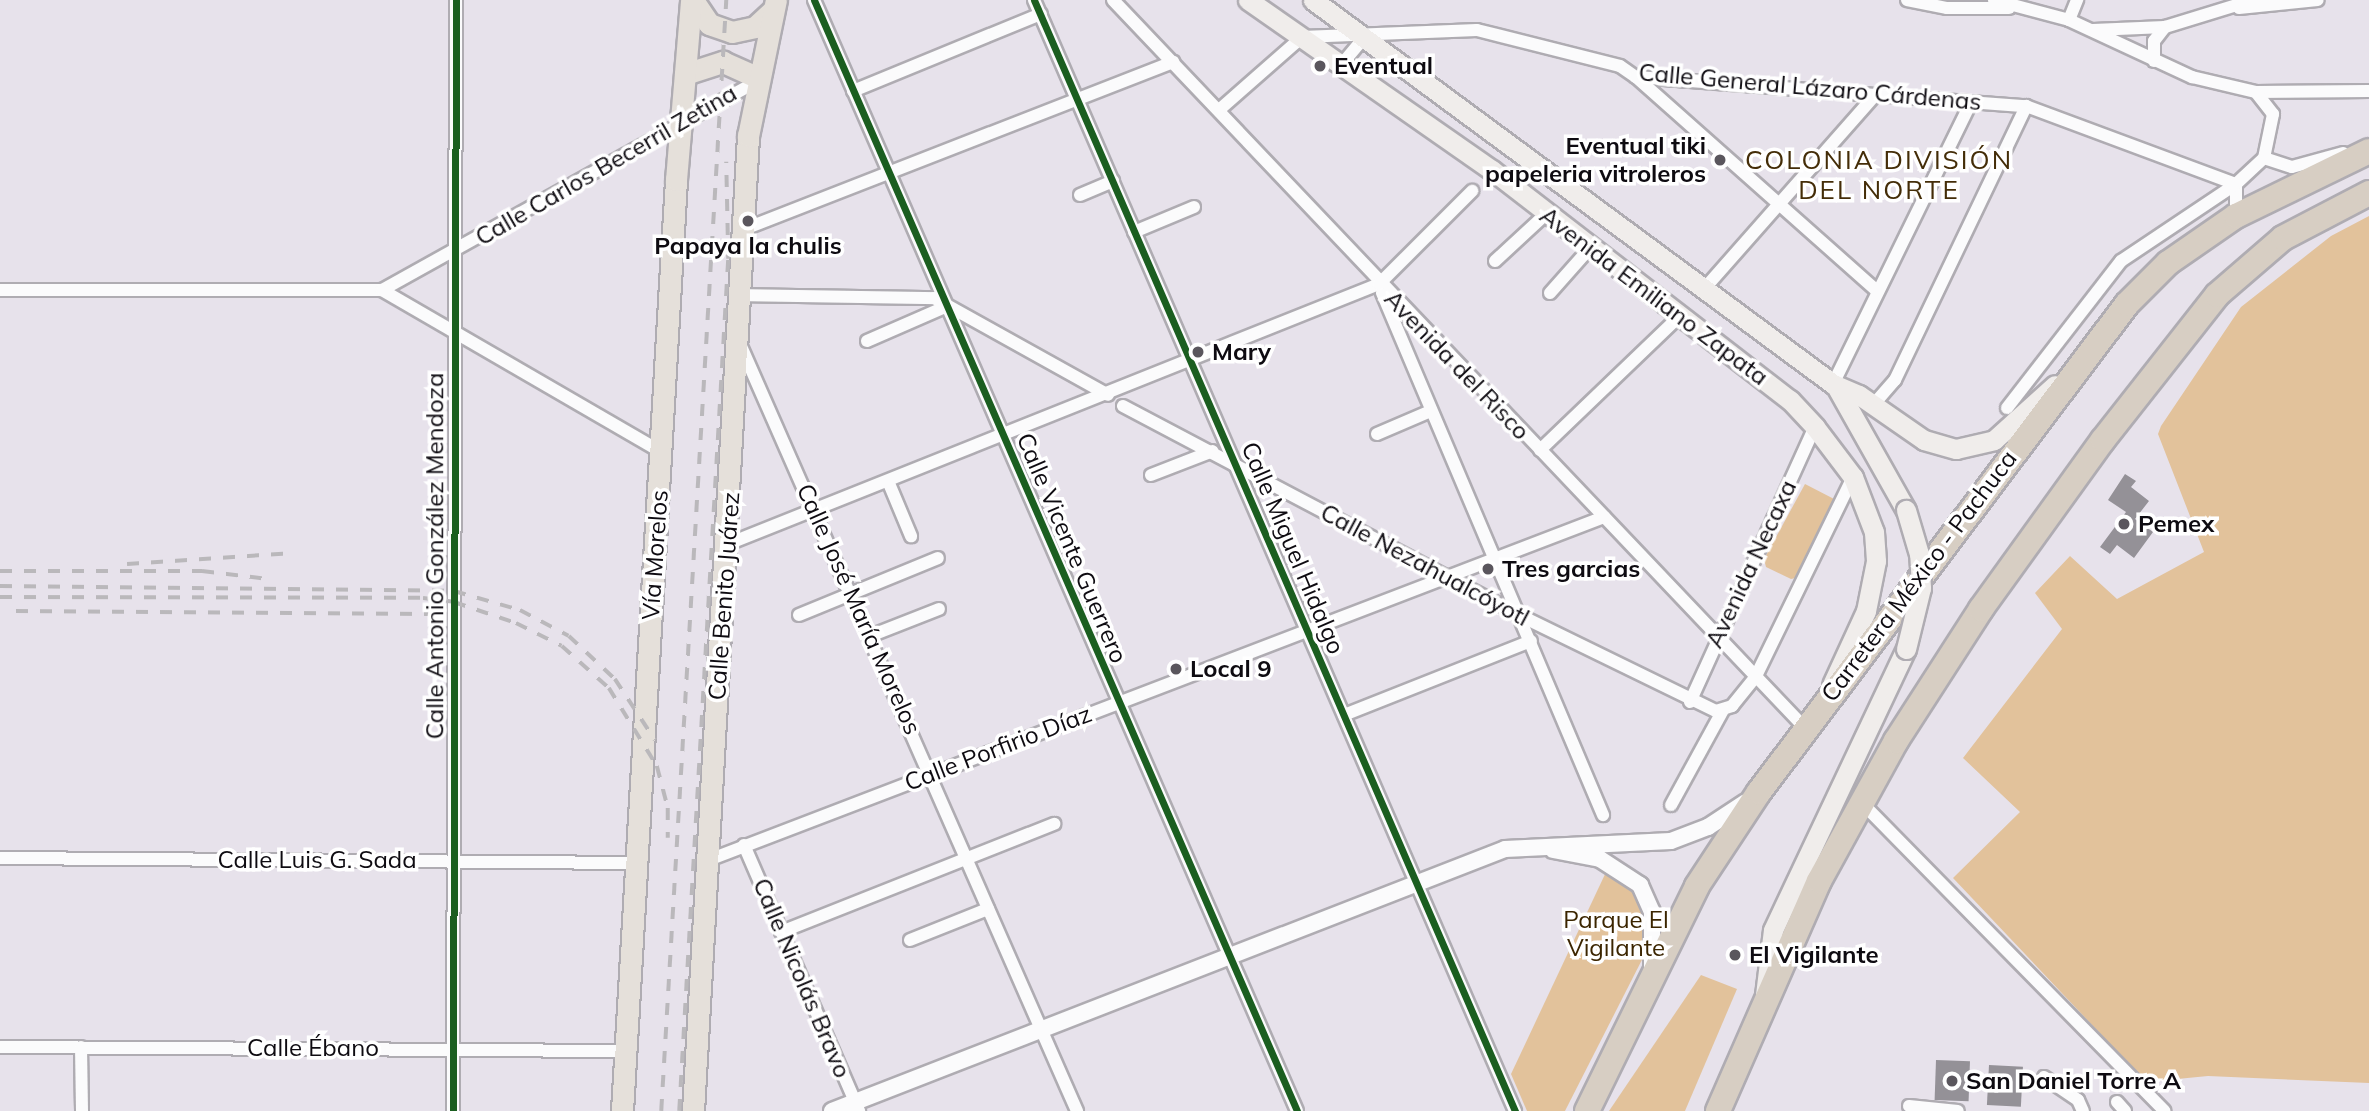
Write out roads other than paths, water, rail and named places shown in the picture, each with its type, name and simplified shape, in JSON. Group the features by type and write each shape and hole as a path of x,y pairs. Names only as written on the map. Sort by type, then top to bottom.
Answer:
{"highway":[{"name":"Carretera México - Pachuca","path":"1587,1111 1652,972 1697,886 1759,792 1828,695 2094,344 2151,279 2236,216 2369,149"},
{"path":"1718,1111 1765,1003 1861,802 1981,609 2184,332 2283,238 2369,193"}],"main road":[{"path":"692,0 709,24 732,32 755,27 776,4"},
{"name":"Vía Morelos","path":"622,1111 634,863 692,0"},
{"name":"Avenida Emiliano Zapata","path":"1248,0 1342,64 1681,315 1815,426 1853,477 1874,532 1877,561 1866,611 1828,695"},
{"name":"Avenida Emiliano Zapata","path":"1313,0 1834,385"},
{"path":"685,74 723,62 757,79 776,4"},
{"name":"Calle Benito Juárez","path":"693,1111 743,230 757,79"},
{"path":"1834,385 1874,404 1924,440 1956,449 1976,446 2015,425 2094,344"},
{"path":"1765,1003 1773,930 1906,649 1921,588 1919,554 1906,510 1834,385"}],"street":[{"name":"Calle Antonio González Mendoza","path":"453,1111 456,862 453,333 456,251 456,0"},
{"name":"Calle Vicente Guerrero","path":"814,0 1297,1111"},
{"name":"Calle Miguel Hidalgo","path":"1034,0 1075,100 1307,628 1413,884 1515,1111"},
{"name":"Avenida del Risco","path":"1113,0 1219,110 1379,284 1805,728"},
{"path":"1907,0 1947,8 2022,4"},
{"path":"1928,0 1994,0 2022,4 2069,20 2192,77 2256,92 2369,91"},
{"path":"2069,20 2077,0"},
{"path":"2091,30 2165,27 2253,0"},
{"path":"2270,8 2285,0"},
{"path":"2232,8 2270,8 2318,0"},
{"path":"853,91 1041,14"},
{"path":"2154,61 2154,41 2165,27"},
{"name":"Calle General Lázaro Cárdenas","path":"1302,37 1365,37 1477,30 1620,66 1636,77 2026,106 2236,184"},
{"path":"1219,110 1302,37"},
{"path":"1342,64 1365,37"},
{"path":"743,230 1173,62"},
{"path":"1636,77 1877,291"},
{"name":"Calle Carlos Becerril Zetina","path":"0,290 382,290 456,251 682,119 757,79"},
{"path":"2007,408 2122,261 2236,184 2264,158 2273,114 2256,92"},
{"path":"1705,288 1875,95"},
{"path":"1834,385 1970,102"},
{"path":"1874,404 1895,380 2026,106"},
{"path":"2264,158 2292,167 2369,149"},
{"path":"1080,195 1112,181"},
{"path":"2236,184 2236,216"},
{"path":"727,544 1108,395 1379,284 1472,191"},
{"path":"1135,232 1194,207"},
{"path":"1495,261 1546,214"},
{"path":"1550,293 1590,248"},
{"path":"1379,284 1603,815"},
{"path":"382,290 663,453"},
{"path":"740,295 923,295 1108,395"},
{"path":"867,341 947,306"},
{"path":"1539,450 1681,315"},
{"name":"Calle José María Morelos","path":"738,340 816,510 1077,1111"},
{"name":"Calle Nezahualcóyotl","path":"1124,406 1689,702 1723,710"},
{"path":"1377,433 1431,411"},
{"name":"Avenida Necaxa","path":"1689,702 1815,426"},
{"path":"1151,475 1213,451"},
{"path":"1671,805 1723,710 1755,678 1853,477"},
{"path":"888,481 911,536"},
{"name":"Calle Porfirio Díaz","path":"706,861 1307,628 1604,517"},
{"path":"799,615 938,558"},
{"path":"870,636 939,609"},
{"path":"1344,715 1531,642"},
{"path":"832,1111 857,1106 1041,1028 1505,849 1671,841 1719,821 1759,792"},
{"path":"1861,802 2165,1111"},
{"path":"781,932 1054,824"},
{"name":"Calle Nicolás Bravo","path":"744,845 857,1106"},
{"path":"1534,846 1600,859 1640,885 1652,912 1652,972"},
{"name":"Calle Luis G. Sada","path":"0,858 634,863"},
{"path":"911,940 988,909"},
{"name":"Calle Ébano","path":"0,1047 625,1051"},
{"path":"81,1047 82,1111"},
{"path":"2044,1077 2078,1100 2083,1111"},
{"path":"1909,1106 1958,1111"}],"railway":[{"path":"661,1111 726,0"},
{"path":"679,1111 728,259 726,162"},
{"path":"127,564 291,553"},
{"path":"0,571 202,571 268,579"},
{"path":"0,586 454,591 520,610 569,636 615,679 655,740"},
{"path":"0,597 423,598 454,602 516,623 562,646 609,688 657,766 668,808 668,838"},
{"path":"16,611 428,614"}],"place":[{"name":"Eventual","path":"1320,66"},
{"name":"Eventual tiki papeleria vitroleros","path":"1720,160"},
{"name":"Papaya la chulis","path":"748,221"},
{"name":"Mary","path":"1198,352"},
{"name":"Pemex","path":"2124,524"},
{"name":"Tres garcias","path":"1488,569"},
{"name":"Local 9","path":"1176,669"},
{"name":"El Vigilante","path":"1735,955"},
{"name":"San Daniel Torre A","path":"1952,1081"}],"district":[{"name":"COLONIA DIVISIÓN DEL NORTE","path":"1879,175"}],"park label":[{"name":"Parque El Vigilante","path":"1616,934"}]}
